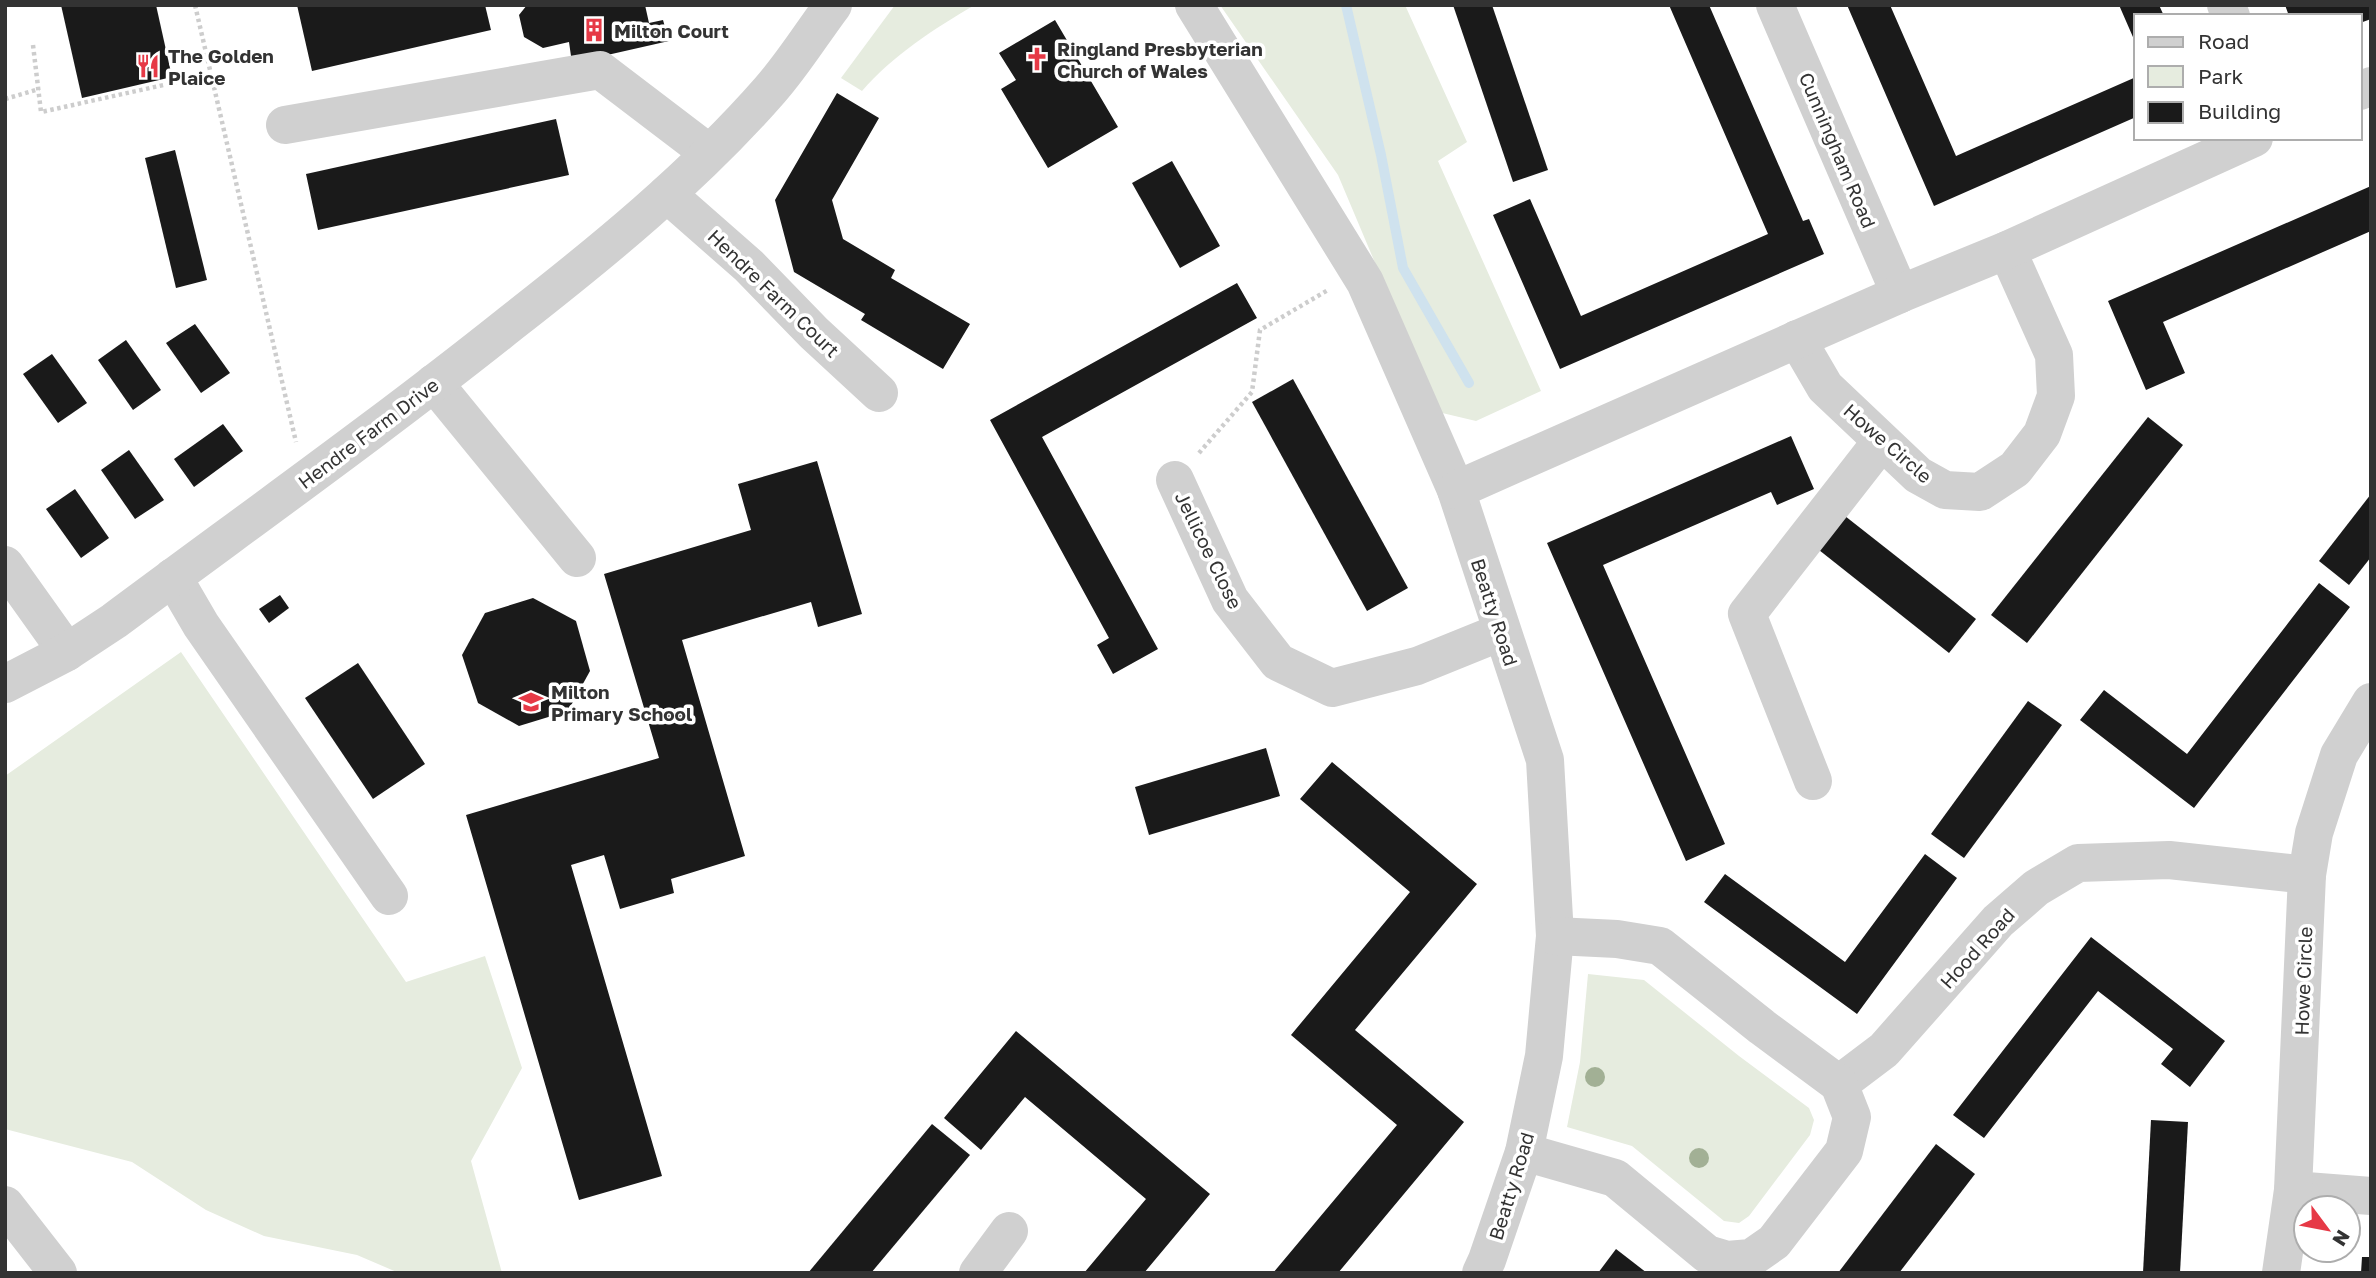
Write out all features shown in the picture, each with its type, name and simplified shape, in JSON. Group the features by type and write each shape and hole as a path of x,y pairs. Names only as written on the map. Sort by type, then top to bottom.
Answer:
{"street":[{"name":"Hendre Farm Drive","path":"5,684 67,653 173,577 434,383 556,288 667,194 709,153 771,89 833,5"},
{"name":"Beatty Road","path":"1194,5 1365,282 1456,490 1545,760 1555,936 1544,1056 1524,1152 1488,1259 1480,1273"},
{"name":"Cunningham Road","path":"1775,5 1900,294"},
{"path":"285,125 600,70 709,153"},
{"path":"1456,490 1900,294 2007,250 2250,140"},
{"name":"Hendre Farm Court","path":"667,194 748,266 814,333 879,393"},
{"name":"Howe Circle","path":"1797,339 1825,387 1918,475 1945,490 1980,492 2015,469 2042,434 2056,396 2054,355 2007,250"},
{"path":"434,383 577,558"},
{"path":"1813,781 1747,614 1881,442"},
{"name":"Jellicoe Close","path":"1175,480 1230,600 1278,662 1332,688 1417,666 1501,632"},
{"path":"5,565 67,653"},
{"path":"173,577 201,625 389,896"},
{"name":"Howe Circle","path":"2281,1273 2293,1190 2307,875 2314,834 2339,755 2371,702"},
{"name":"Hood Road","path":"1839,1084 1884,1050 1998,921 2036,888 2078,863 2169,860 2307,875"},
{"path":"1524,1152 1615,1178 1707,1254 1727,1260 1751,1258 1774,1242 1844,1151 1852,1117 1839,1084 1660,946 1617,939 1555,936"},
{"path":"2293,1190 2371,1196"},
{"path":"5,1205 58,1273"},
{"path":"978,1273 1009,1231"}],"path":[{"path":"195,5 209,75 305,480"},
{"path":"33,44 41,112 209,75"},
{"path":"5,99 39,89"},
{"path":"1175,480 1252,392 1260,330 1331,288"}],"green space":[{"path":"895,5 975,5 915,44 887,66 862,91 841,78"},
{"path":"1220,5 1405,5 1467,142 1438,161 1541,391 1476,421 1438,412 1338,175"},
{"path":"181,652 406,982 485,956 522,1068 471,1161 502,1273 399,1273 357,1255 264,1236 206,1210 132,1162 5,1129 5,776"},
{"path":"1588,974 1644,980 1809,1108 1814,1120 1810,1135 1749,1216 1739,1223 1724,1221 1632,1146 1567,1127 1580,1062"}],"building":[{"path":"61,5 156,5 172,77 82,98"},
{"path":"297,5 485,5 491,30 312,71"},
{"name":"Milton Court","path":"527,5 645,5 649,23 663,20 669,41 572,63 569,42 543,48 524,37 519,15"},
{"path":"1453,5 1492,5 1548,170 1513,182"},
{"path":"1669,5 1709,5 1803,221 1809,219 1824,254 1560,369 1493,215 1530,199 1581,316 1768,234"},
{"path":"1847,5 1890,5 1956,156 2134,78 2134,118 1934,206"},
{"path":"2119,5 2159,5 2163,14 2134,14 2134,39"},
{"path":"2285,5 2371,5 2371,19 2362,22 2362,14 2288,14"},
{"path":"1055,20 1118,127 1048,168 1001,89 1016,80 999,53"},
{"path":"837,93 879,118 832,200 843,239 895,270 891,278 970,324 943,369 861,320 865,314 794,272 775,200"},
{"path":"556,119 569,175 318,230 306,174"},
{"path":"175,150 207,280 176,288 145,158"},
{"path":"1172,161 1220,246 1180,268 1132,183"},
{"path":"2371,186 2371,231 2163,322 2185,373 2146,390 2108,301"},
{"path":"1237,283 1257,318 1042,437 1158,649 1113,674 1097,645 1109,638 990,420"},
{"path":"195,324 230,373 201,393 166,343"},
{"path":"126,340 161,390 133,410 98,360"},
{"path":"52,354 87,403 58,423 23,374"},
{"path":"1293,379 1408,588 1367,611 1252,402"},
{"path":"2148,417 2183,445 2027,643 1991,615"},
{"path":"223,424 243,451 194,487 174,459"},
{"path":"1791,436 1814,489 1777,505 1771,492 1603,565 1725,844 1686,861 1547,543"},
{"path":"129,450 164,500 135,519 101,470"},
{"path":"817,461 862,614 818,627 811,602 682,640 745,856 671,879 674,893 620,909 604,855 571,865 662,1176 579,1200 466,815 659,758 604,574 751,530 738,484"},
{"path":"75,489 109,538 81,558 46,509"},
{"path":"2371,494 2371,557 2349,585 2319,561"},
{"path":"1845,516 1976,619 1949,653 1819,550"},
{"path":"2319,583 2350,607 2194,808 2080,720 2104,690 2187,754"},
{"path":"280,595 289,608 269,623 259,609"},
{"path":"533,598 576,621 590,671 568,711 519,726 478,703 462,655 485,613"},
{"path":"358,663 425,764 373,799 305,698"},
{"path":"2028,701 2062,725 1964,858 1931,834"},
{"path":"1266,748 1280,796 1149,835 1135,787"},
{"path":"1332,762 1477,884 1355,1030 1464,1122 1338,1273 1273,1273 1397,1125 1291,1035 1410,892 1300,799"},
{"path":"1925,854 1957,878 1857,1014 1704,902 1725,874 1845,962"},
{"path":"2091,937 2225,1041 2190,1087 2161,1064 2173,1049 2098,991 1984,1138 1953,1115"},
{"path":"1016,1031 1210,1194 1144,1273 1084,1273 1146,1199 1025,1097 981,1150 944,1118"},
{"path":"2151,1120 2188,1122 2180,1273 2143,1273"},
{"path":"932,1124 970,1155 871,1273 808,1273"},
{"path":"1936,1144 1975,1174 1899,1273 1838,1273"},
{"path":"1616,1249 1647,1273 1598,1273"},
{"path":"2362,1257 2371,1257 2371,1273 2361,1273"}],"waterway":[{"path":"1346,5 1381,155 1403,268 1469,383"}],"place":[{"name":"Milton Court","path":"594,30"},
{"name":"Ringland Presbyterian Church of Wales","path":"1037,59"},
{"name":"The Golden Plaice","path":"148,66"},
{"name":"Milton Primary School","path":"531,702"}]}
